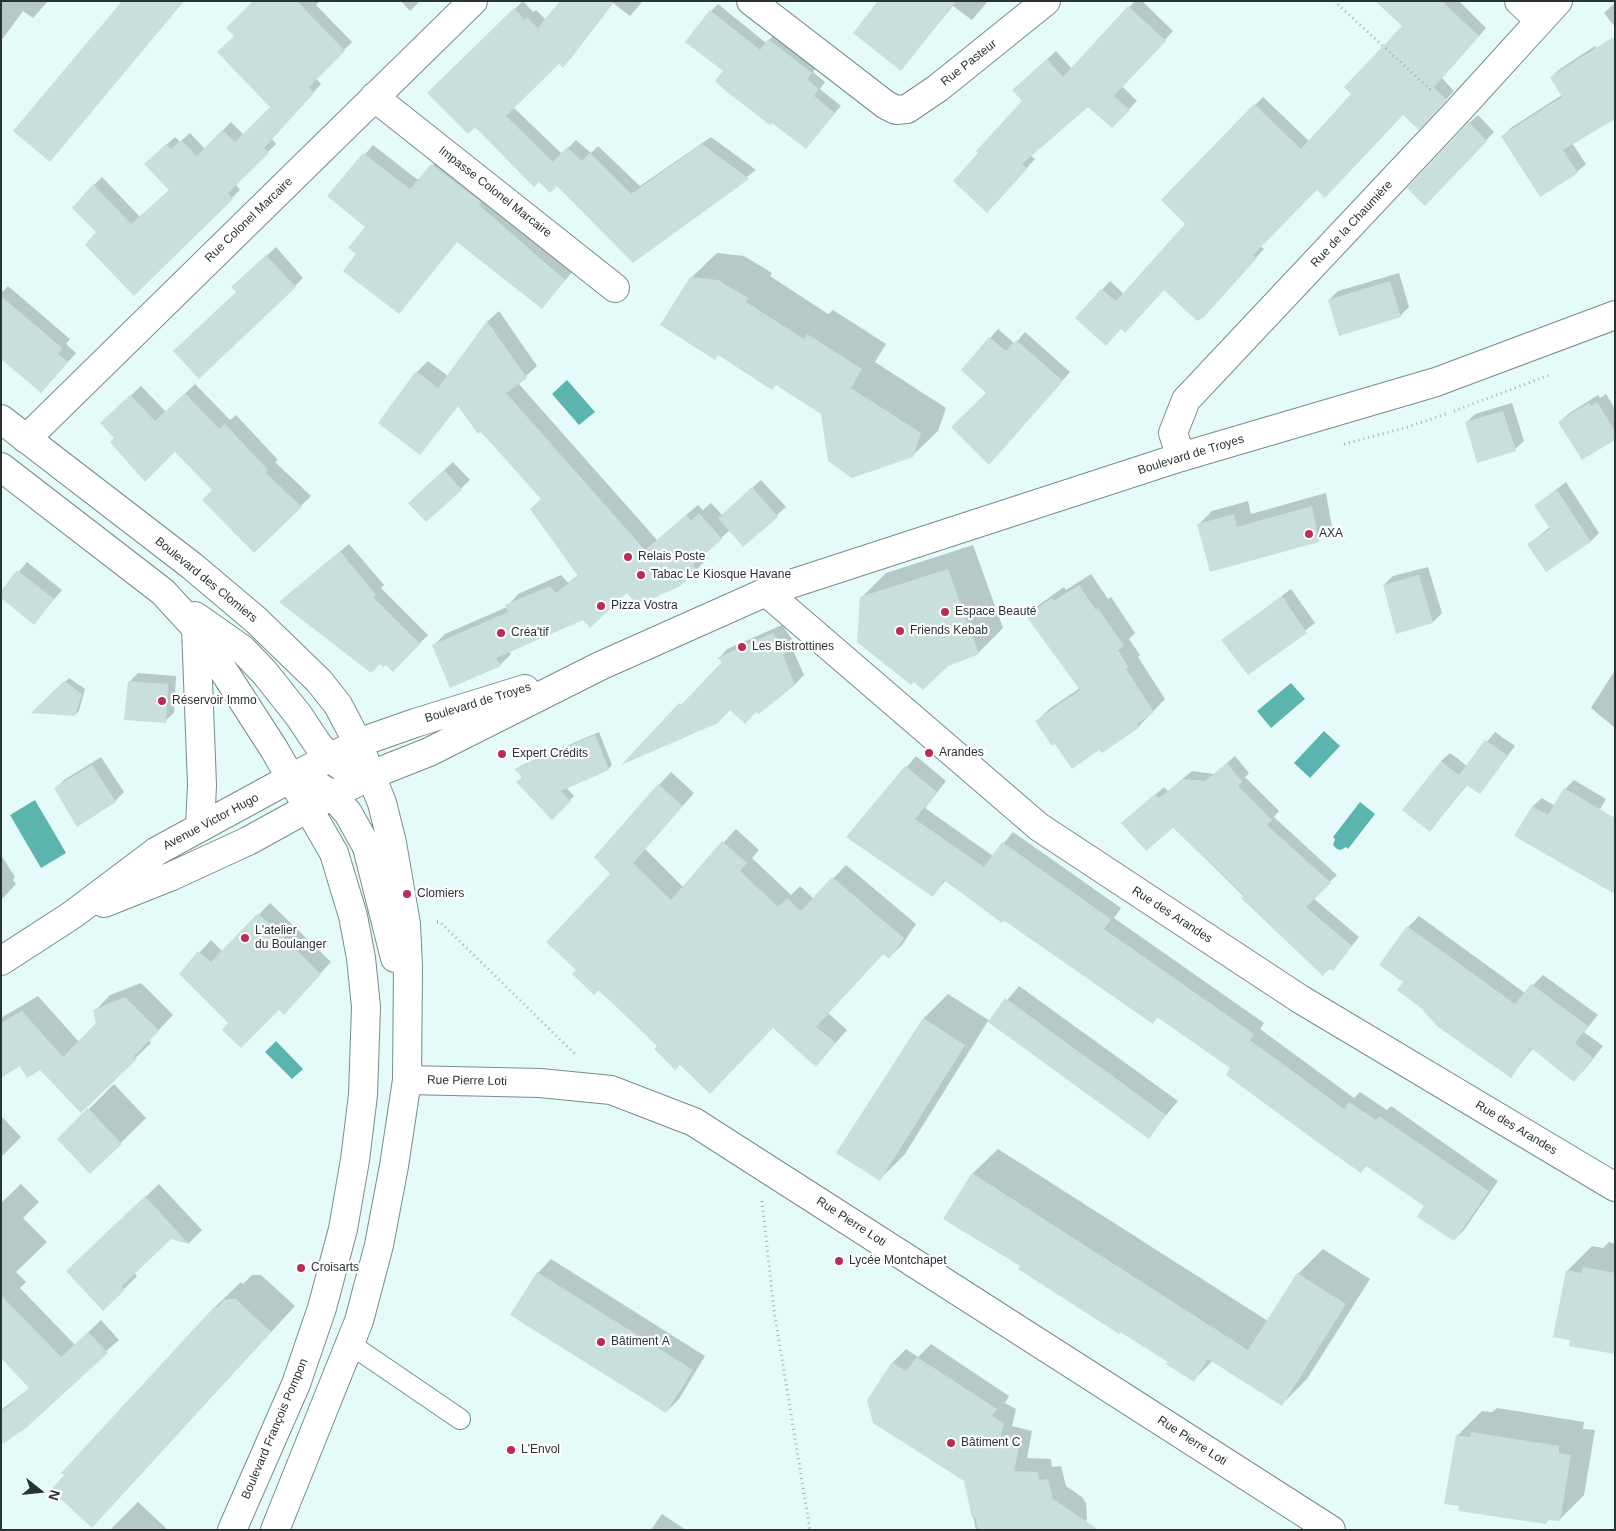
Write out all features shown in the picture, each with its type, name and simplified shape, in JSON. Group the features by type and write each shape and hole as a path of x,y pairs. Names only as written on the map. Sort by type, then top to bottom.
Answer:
{"main road":[{"name":"Rue Colonel Marcaire","path":"26,439 473,1"},
{"name":"Rue Pasteur","path":"751,1 886,105 896,110 907,108 945,82 1046,1"},
{"path":"1519,1 1539,20"},
{"name":"Rue de la Chaumière","path":"1181,457 1173,433 1186,400 1456,114 1558,1"},
{"name":"Impasse Colonel Marcaire","path":"374,97 615,288"},
{"name":"Boulevard de Troyes","path":"358,743 415,723 600,666 766,592 1181,457 1436,382 1615,315"},
{"name":"Boulevard des Clomiers","path":"1,419 192,566 256,620 319,681 338,705 358,743 371,775"},
{"path":"1,467 163,592 242,649 265,673 330,758 350,772 371,775"},
{"path":"163,592 196,628 291,778 320,786 332,795 348,813 367,847 388,929 408,1021"},
{"name":"Rue des Arandes","path":"766,592 1039,827 1300,999 1615,1188"},
{"path":"196,628 202,785 200,827"},
{"path":"308,808 371,775 428,752 600,666"},
{"name":"Avenue Victor Hugo","path":"1,961 72,915 157,851 358,743"},
{"path":"275,1530 359,1321 379,1245 394,1166 407,1080 406,924 392,843 382,803 371,775"},
{"name":"Boulevard François Pompon","path":"232,1530 296,1384 322,1308 343,1230 355,1160 362,1094 366,1007 361,958 353,916 334,853 291,778"},
{"name":"Avenue Victor Hugo","path":"72,915 172,876 266,832 308,808"},
{"name":"Rue Pierre Loti","path":"407,1080 540,1083 611,1090 694,1122 1331,1530"}],"lane":[{"path":"350,1344 460,1419"}],"path":[{"path":"1334,1 1456,114"},
{"path":"406,924 440,922 611,1090"},
{"path":"758,1162 774,1310 810,1530"}],"water":[{"path":"567,380 595,412 579,425 552,394"},
{"path":"1291,683 1305,699 1271,728 1257,711"},
{"path":"1324,731 1340,746 1310,778 1294,763"},
{"path":"35,800 66,853 41,868 10,815"},
{"path":"1360,802 1375,814 1348,849 1346,847 1341,850 1337,849 1333,845 1335,839 1333,837"},
{"path":"276,1041 303,1069 292,1079 265,1052"}],"building":[{"path":"122,1 184,1 50,162 13,131"},
{"path":"253,1 297,1 345,51 309,87 314,93 264,148 269,153 228,193 233,199 134,296 85,245 96,232 72,208 93,184 131,224 169,190 144,164 166,144 171,149 181,140 197,156 222,130 235,142 270,107 217,52 234,36 226,28"},
{"path":"560,1 614,1 563,68 559,64 506,116 553,162 567,147 582,161 590,153 631,194 702,144 749,179 633,263 557,186 550,193 539,182 534,187 475,127 468,134 427,93 514,8 525,20 527,17 538,28"},
{"path":"878,1 956,1 901,71 853,33"},
{"path":"1375,1 1442,1 1479,36 1434,87 1447,100 1419,130 1403,115 1325,198 1317,190 1253,255 1257,258 1203,318 1197,321 1164,290 1125,333 1121,329 1106,346 1075,318 1101,289 1116,301 1185,224 1161,200 1254,104 1301,149 1351,94 1344,87 1402,26"},
{"path":"1128,6 1166,41 1114,96 1130,110 1112,128 1088,107 1022,164 1027,169 987,213 953,181 978,153 976,151 1022,101 1012,90 1047,59 1063,77"},
{"path":"710,10 760,50 768,39 812,73 807,79 819,89 814,96 835,113 806,149 772,123 770,125 727,92 715,81 723,71 685,42"},
{"path":"1615,36 1615,119 1563,150 1578,173 1540,197 1501,136 1562,97 1550,77"},
{"path":"1469,122 1487,141 1425,206 1407,188"},
{"path":"363,153 410,189 431,164 481,202 479,205 565,280 542,309 457,242 399,314 343,271 356,254 348,248 365,227 327,196"},
{"path":"266,255 296,287 199,379 173,351 236,292 231,287"},
{"path":"690,277 718,280 748,298 746,302 804,339 807,334 862,369 851,388 921,433 913,457 852,478 828,461 821,414 776,385 772,390 718,355 715,360 660,325"},
{"path":"1390,281 1401,317 1339,336 1328,300"},
{"path":"1,296 62,348 58,354 68,362 41,393 1,359"},
{"path":"487,321 527,378 506,393 645,550 686,515 691,521 699,513 722,539 693,565 698,570 680,586 638,605 627,593 590,628 583,620 496,658 501,666 450,688 432,645 508,612 505,605 550,586 556,593 578,576 530,509 541,499 481,432 478,434 458,406 420,455 378,423 416,371 438,388"},
{"path":"989,337 1006,351 1016,340 1063,381 989,465 951,427 986,393 961,370"},
{"path":"185,393 219,429 225,424 268,470 266,473 302,507 254,553 202,500 212,490 175,452 145,482 110,442 114,438 100,423 130,395 155,421"},
{"path":"1597,402 1615,431 1615,440 1582,460 1558,422 1589,403 1591,406"},
{"path":"1503,411 1516,451 1477,463 1465,422"},
{"path":"444,470 462,490 426,522 408,503"},
{"path":"752,487 778,517 743,547 718,518"},
{"path":"1557,490 1591,542 1546,572 1527,544 1550,529 1534,505"},
{"path":"1312,506 1319,542 1210,572 1197,524 1234,514 1237,527"},
{"path":"340,551 376,595 373,597 420,644 393,672 386,665 383,667 380,664 371,673 279,602"},
{"path":"948,569 979,654 948,666 923,690 914,682 911,685 857,642 860,597"},
{"path":"17,570 54,599 34,625 1,598 1,591"},
{"path":"1419,575 1433,623 1396,634 1383,585"},
{"path":"1079,585 1096,610 1098,608 1124,646 1118,650 1129,668 1126,669 1154,712 1137,724 1140,727 1102,753 1099,750 1072,769 1055,744 1052,746 1035,721 1080,690 1026,616 1052,598 1054,601"},
{"path":"1282,596 1307,633 1248,675 1221,640"},
{"path":"773,633 787,652 783,655 795,685 759,714 756,712 745,724 730,710 718,723 621,765 679,703 681,705 722,662 717,658"},
{"path":"64,681 82,694 75,716 31,713"},
{"path":"128,681 168,684 166,723 124,720"},
{"path":"595,735 609,770 561,791 571,801 552,820 516,782 522,777 514,769"},
{"path":"1485,740 1508,756 1480,794 1466,785 1430,832 1402,810 1441,761 1459,775"},
{"path":"1227,763 1242,782 1238,786 1272,820 1267,825 1331,883 1306,907 1352,946 1333,971 1329,968 1323,976 1241,898 1244,895 1173,828 1146,851 1121,823 1155,794 1159,798 1183,779 1205,781"},
{"path":"92,765 116,802 77,827 54,788"},
{"path":"905,766 937,792 915,819 984,867 1002,842 1111,919 1104,929 1254,1034 1250,1040 1344,1109 1349,1102 1376,1120 1379,1116 1489,1191 1454,1241 1417,1217 1424,1206 1366,1166 1361,1173 1320,1144 1226,1075 1230,1068 1157,1017 1153,1024 1004,920 1002,923 944,880 933,897 846,837"},
{"path":"658,784 683,806 633,863 671,900 722,841 747,863 740,871 778,907 787,898 801,911 832,877 904,938 889,959 883,954 816,1027 836,1043 816,1067 773,1028 710,1094 680,1065 675,1070 654,1049 657,1046 599,990 594,995 572,974 576,970 546,942 610,874 594,857"},
{"path":"1564,788 1615,818 1615,894 1514,836 1532,806 1548,815"},
{"path":"258,913 321,974 284,1015 279,1010 241,1048 222,1030 228,1023 179,974 198,951 211,962"},
{"path":"1407,926 1515,1004 1531,984 1588,1026 1575,1043 1593,1058 1574,1082 1531,1048 1511,1078 1438,1027 1421,1008 1397,990 1403,982 1379,965"},
{"path":"125,997 159,1031 134,1056 137,1059 81,1113 40,1070 27,1078 20,1066 1,1078 1,1023 22,1011 63,1057 96,1023 93,1010"},
{"path":"1005,998 1166,1115 1149,1139 988,1022"},
{"path":"923,1018 965,1045 880,1181 836,1153"},
{"path":"88,1108 122,1144 90,1174 57,1139"},
{"path":"972,1173 1248,1350 1297,1273 1346,1304 1282,1406 1208,1359 1194,1382 1166,1364 1168,1362 1120,1332 1119,1334 1018,1269 1020,1266 943,1219"},
{"path":"145,1196 189,1244 171,1239 121,1287 125,1290 103,1311 66,1271"},
{"path":"1583,1267 1615,1273 1615,1354 1569,1346 1570,1340 1553,1337 1566,1270 1581,1273"},
{"name":"Bâtiment A","path":"537,1272 693,1370 666,1413 510,1315"},
{"path":"1,1295 61,1357 88,1332 108,1353 26,1428 1,1445 1,1412 29,1388 1,1358"},
{"path":"225,1299 236,1299 271,1332 92,1528 51,1490 64,1475 61,1473 215,1306 217,1308"},
{"name":"Bâtiment C","path":"917,1357 997,1409 992,1416 1004,1423 1000,1439 1020,1444 1014,1471 1038,1472 1039,1480 1048,1479 1053,1499 1099,1530 978,1530 975,1517 972,1518 964,1481 873,1423 867,1400 892,1362 906,1371"},
{"path":"1471,1432 1559,1446 1559,1453 1571,1455 1560,1521 1547,1520 1546,1524 1458,1511 1459,1506 1444,1504 1456,1435 1470,1437"}],"place":[{"name":"AXA","path":"1309,534"},
{"name":"Relais Poste","path":"628,557"},
{"name":"Tabac Le Kiosque Havane","path":"641,575"},
{"name":"Pizza Vostra","path":"601,606"},
{"name":"Espace Beauté","path":"945,612"},
{"name":"Friends Kebab","path":"900,631"},
{"name":"Créa'tif","path":"501,633"},
{"name":"Les Bistrottines","path":"742,647"},
{"name":"Réservoir Immo","path":"162,701"},
{"name":"Arandes","path":"929,753"},
{"name":"Expert Crédits","path":"502,754"},
{"name":"Clomiers","path":"407,894"},
{"name":"L'atelier du Boulanger","path":"245,938"},
{"name":"Lycée Montchapet","path":"839,1261"},
{"name":"Croisarts","path":"301,1268"},
{"name":"Bâtiment A","path":"601,1342"},
{"name":"Bâtiment C","path":"951,1443"},
{"name":"L'Envol","path":"511,1450"}]}
